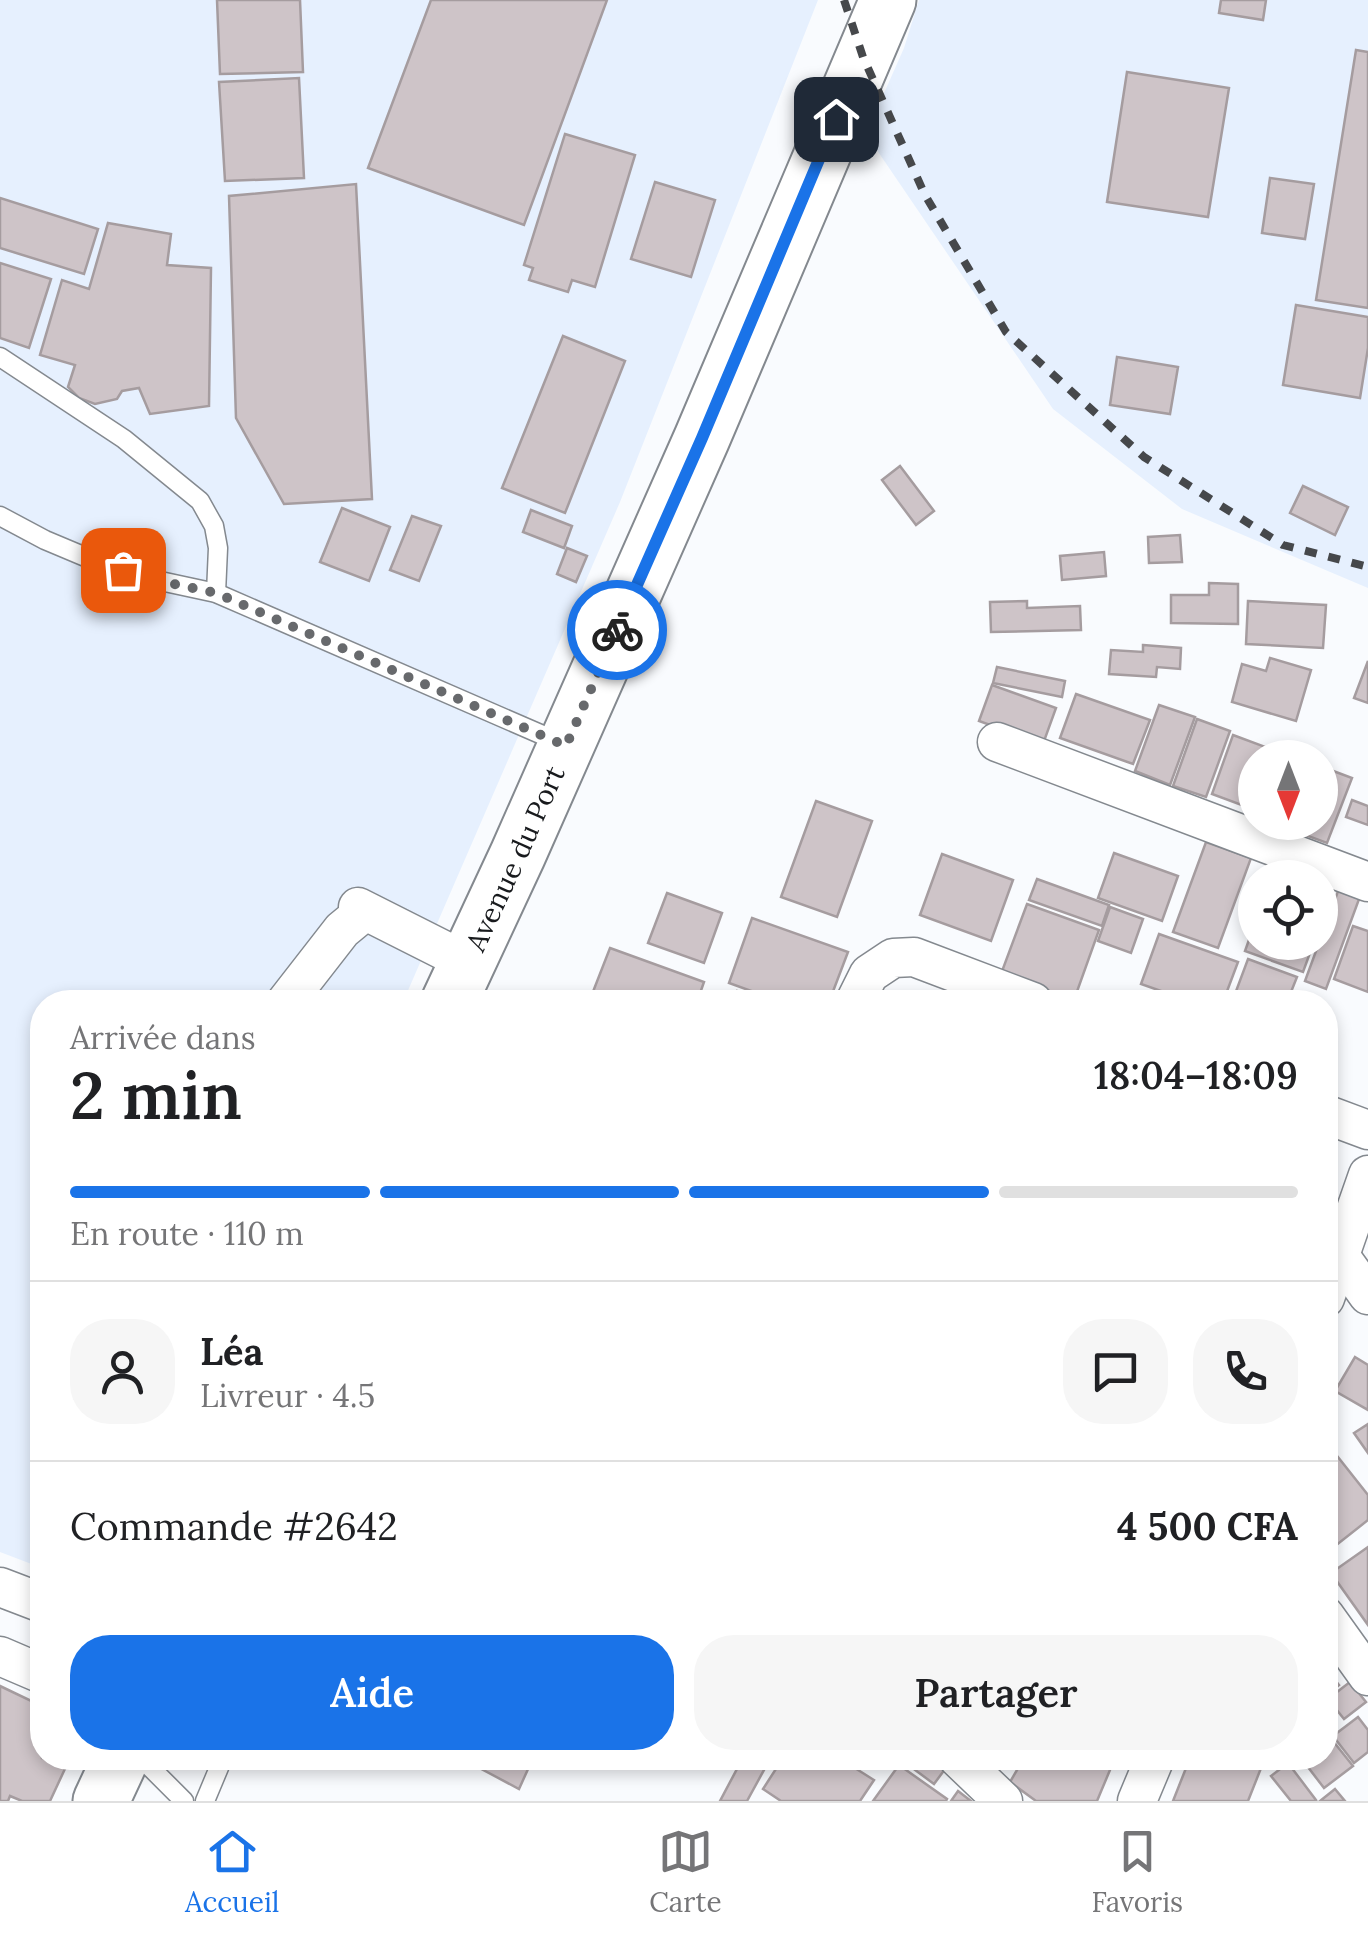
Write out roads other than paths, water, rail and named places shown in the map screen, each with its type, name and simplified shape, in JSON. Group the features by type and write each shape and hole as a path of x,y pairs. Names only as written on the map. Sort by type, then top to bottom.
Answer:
{"main road":[{"name":"Avenue du Port","path":"460,990 888,0"},
{"path":"100,1801 115,1770"}],"street":[{"path":"997,742 1368,882"},
{"path":"295,990 342,930 359,916 358,906 459,990"},
{"path":"861,990 869,974 892,958 914,957 1001,990"},
{"path":"1338,1119 1368,1130"},
{"path":"1338,1262 1368,1175"},
{"path":"1340,1256 1368,1295"},
{"path":"0,1587 30,1598"},
{"path":"1338,1634 1368,1676"},
{"path":"0,1656 30,1669"},
{"path":"970,1770 1002,1801"}],"lane":[{"path":"0,357 124,439 200,500 214,526 218,548 216,593"},
{"path":"0,516 95,561 151,579 216,593 566,746"},
{"path":"153,1770 184,1801"},
{"path":"205,1801 218,1770"}],"railway":[{"path":"844,0 863,57 925,195 1006,332 1144,457 1283,545 1368,567"}]}
